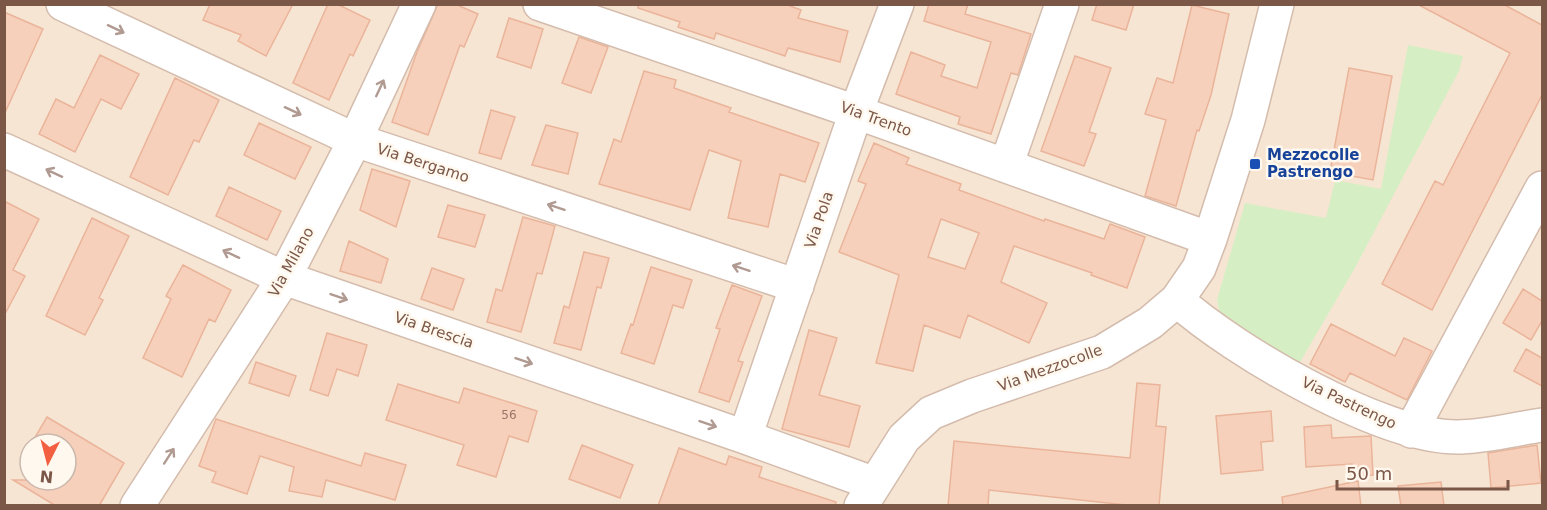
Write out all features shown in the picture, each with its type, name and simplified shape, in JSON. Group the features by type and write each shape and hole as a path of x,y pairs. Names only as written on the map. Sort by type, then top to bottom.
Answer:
{"street":[{"name":"Via Bergamo","path":"63,4 355,140 797,286"},
{"name":"Via Milano","path":"137,506 284,278 355,140 419,4"},
{"name":"Via Trento","path":"540,4 856,112 1196,232 1210,240"},
{"name":"Via Pola","path":"745,437 856,112 897,4"},
{"path":"1006,166 1062,4"},
{"name":"Via Mezzocolle","path":"868,495 904,438 931,413 972,396 1102,352 1150,323 1177,300 1199,267 1210,240 1248,120 1277,4"},
{"name":"Via Brescia","path":"4,150 284,278 745,437 868,495"},
{"path":"1411,431 1542,188"},
{"name":"Via Pastrengo","path":"1177,300 1238,347 1341,402 1411,431 1457,437 1542,425"}],"shaded area":[{"path":"4,5 1542,5 1542,505 5,505"}],"green space":[{"path":"1408,45 1463,56 1459,71 1356,266 1299,364 1220,315 1217,300 1245,203 1326,218 1335,180 1381,189"}],"building":[{"path":"210,4 293,4 266,56 238,41 241,35 203,20"},
{"path":"328,4 337,4 370,20 353,56 350,54 329,100 293,83"},
{"path":"438,4 455,4 478,14 464,47 460,45 428,135 392,122 417,52"},
{"path":"638,4 785,4 801,10 798,18 848,31 840,62 788,48 785,56 716,33 714,39 678,27 680,22 638,8"},
{"path":"929,4 968,4 965,14 1031,34 1018,75 1011,73 991,134 958,124 960,117 896,94 911,52 945,65 941,76 977,88 991,42 924,21"},
{"path":"1097,4 1134,4 1126,30 1092,20"},
{"path":"1417,4 1503,4 1542,25 1542,95 1432,310 1382,284 1435,181 1443,185 1510,53"},
{"path":"1192,5 1229,14 1211,95 1199,131 1197,130 1176,206 1145,196 1166,120 1145,114 1157,78 1173,83"},
{"path":"4,12 43,29 4,115"},
{"path":"509,18 543,29 531,68 497,57"},
{"path":"579,37 608,47 591,93 562,83"},
{"path":"100,55 139,74 121,109 101,99 75,152 39,134 56,99 74,108"},
{"path":"1075,56 1111,68 1089,132 1096,134 1084,166 1041,151"},
{"path":"1349,68 1392,76 1373,180 1330,172"},
{"path":"644,71 676,80 674,88 731,108 729,112 819,143 805,182 780,174 768,227 728,218 741,161 709,150 690,210 599,184 614,139 621,142"},
{"path":"175,78 219,100 199,142 194,140 168,195 130,177"},
{"path":"491,110 515,117 501,159 479,153"},
{"path":"259,123 311,147 295,179 244,155"},
{"path":"546,125 578,133 568,174 532,165"},
{"path":"874,143 909,158 906,164 961,184 959,190 1044,221 1045,219 1104,239 1110,224 1145,237 1127,288 1091,275 1092,273 1014,246 1001,282 1047,303 1029,343 968,315 960,338 924,325 913,371 876,363 899,275 839,252 866,184 858,181","holes":["941,219 979,233 965,269 928,257"]},
{"path":"372,169 410,181 396,227 360,210"},
{"path":"229,187 281,211 267,240 216,216"},
{"path":"4,201 39,219 13,270 25,276 4,316"},
{"path":"448,205 485,215 475,247 438,237"},
{"path":"523,217 555,226 542,274 537,273 521,332 487,322 496,289 502,291"},
{"path":"92,218 129,236 99,298 103,300 85,335 46,316"},
{"path":"349,241 388,259 381,283 340,271"},
{"path":"584,252 609,258 601,288 597,287 581,350 554,343 564,306 569,308"},
{"path":"183,265 231,290 215,322 209,319 182,377 143,358 171,299 166,296"},
{"path":"651,267 692,280 683,308 673,305 654,364 621,353 631,324 633,325"},
{"path":"432,268 464,279 453,310 421,299"},
{"path":"732,285 762,296 738,361 743,362 729,402 699,392 720,329 716,328"},
{"path":"1523,289 1542,301 1542,321 1531,340 1503,323"},
{"path":"1331,324 1395,356 1404,338 1432,351 1407,400 1350,373 1345,382 1310,364"},
{"path":"809,330 837,338 819,395 860,406 849,447 782,429"},
{"path":"327,333 367,345 358,376 337,369 328,396 310,390"},
{"path":"1526,349 1542,358 1542,386 1514,371"},
{"path":"256,362 296,376 289,396 249,383"},
{"path":"1137,383 1160,385 1156,426 1166,427 1159,506 1135,506 989,490 988,506 948,506 954,441 1130,458"},
{"path":"398,384 459,403 464,388 537,411 528,442 509,436 496,477 457,465 464,445 386,420"},
{"path":"1271,411 1273,441 1261,442 1263,470 1221,474 1216,416"},
{"path":"47,417 72,432 38,432"},
{"path":"216,419 361,466 365,453 406,465 395,500 326,480 322,497 289,491 294,467 260,456 247,494 212,482 216,472 199,466"},
{"path":"1331,425 1332,438 1371,436 1373,475 1354,476 1352,464 1306,467 1304,427"},
{"path":"78,436 124,463 99,506 56,506 33,492 78,492"},
{"path":"582,445 633,465 620,498 569,479"},
{"path":"1537,445 1541,483 1491,488 1488,453"},
{"path":"679,448 726,465 729,456 762,467 759,477 836,502 835,506 658,506"},
{"path":"1358,481 1361,506 1283,506 1282,497"},
{"path":"1441,482 1444,506 1401,506 1398,486"}],"place":[{"name":"Mezzocolle Pastrengo","path":"1255,164"}]}
